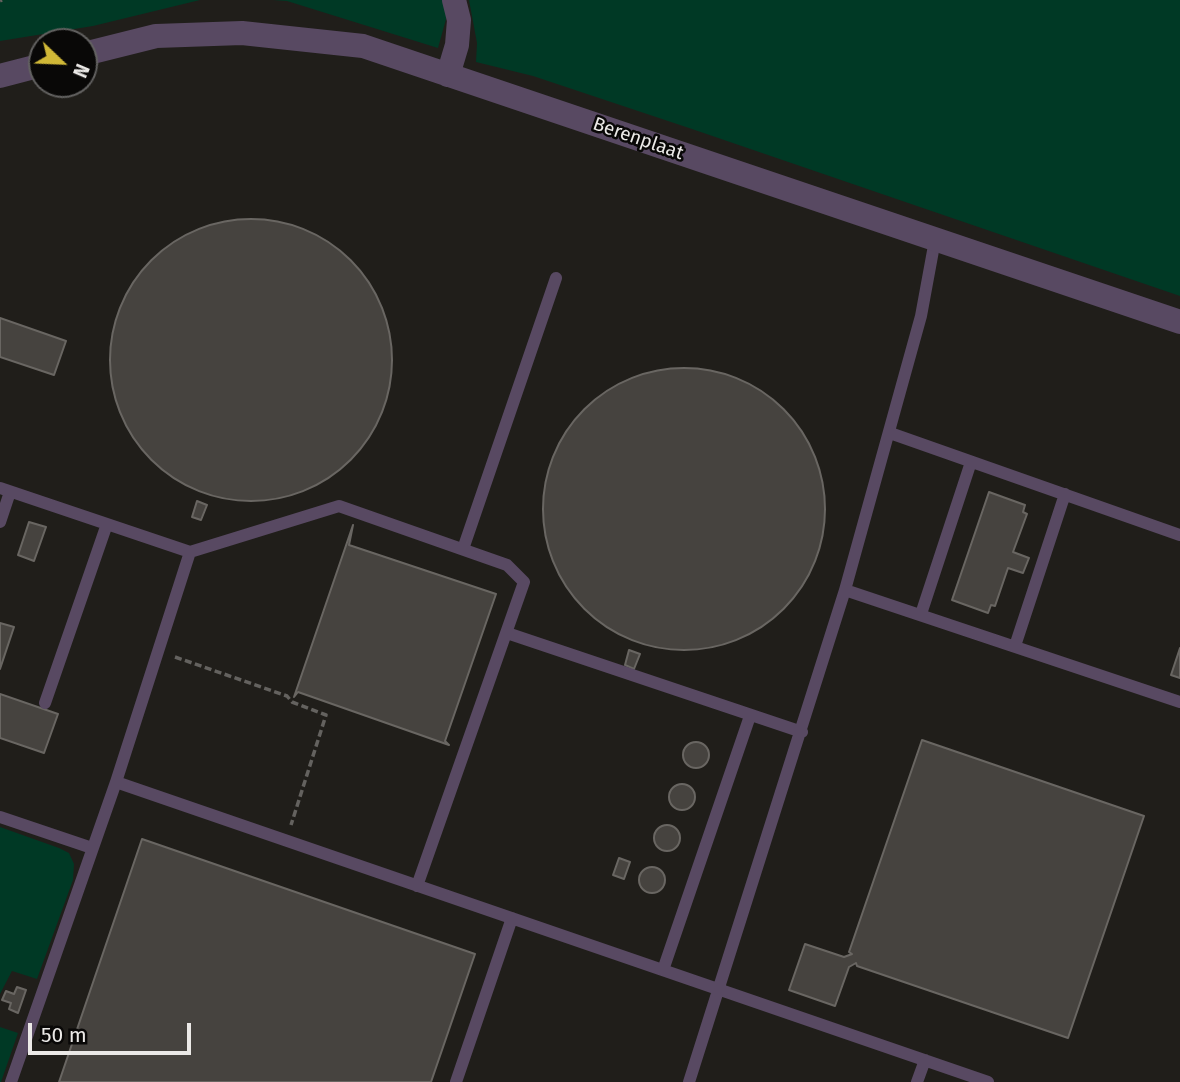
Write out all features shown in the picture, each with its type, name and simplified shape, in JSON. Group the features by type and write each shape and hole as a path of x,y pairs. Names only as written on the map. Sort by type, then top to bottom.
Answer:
{"street":[{"path":"448,75 459,20 454,0"},
{"name":"Berenplaat","path":"98,50 156,36 242,33 363,46 1180,322"},
{"path":"0,76 28,69"}],"lane":[{"path":"689,1082 845,590 921,316 935,240"},
{"path":"463,550 556,278"},
{"path":"890,433 1180,535"},
{"path":"921,614 971,462"},
{"path":"0,522 5,490 190,552 339,506 507,565 524,582 417,886"},
{"path":"1015,646 1065,494"},
{"path":"45,703 107,524"},
{"path":"11,1082 160,652 190,552"},
{"path":"845,590 1180,702"},
{"path":"507,633 802,732"},
{"path":"663,970 750,716"},
{"path":"116,782 988,1082"},
{"path":"0,817 92,848"},
{"path":"456,1082 512,918"},
{"path":"917,1082 925,1060"}],"path":[{"path":"160,652 287,696 292,702 327,715 286,841"}],"green space":[{"path":"0,0 200,0 93,26 28,28 28,36 0,41"},
{"path":"273,0 444,0 448,12 438,48 287,1"},
{"path":"469,0 1180,0 1180,296 533,76 476,62 477,43"},
{"path":"0,827 69,853 74,864 73,880 37,979 12,971 0,994"},
{"path":"0,1027 18,1033 1,1082 0,1082"}],"building":[{"path":"251,219 279,222 305,230 329,243 351,260 368,282 381,306 389,332 392,360 389,388 381,414 368,438 351,460 329,477 305,490 279,498 251,501 223,498 197,490 173,477 151,460 134,438 121,414 113,388 110,360 113,332 121,306 134,282 151,260 173,243 197,230 223,222"},
{"path":"0,318 66,341 54,375 0,357"},
{"path":"684,368 711,371 738,379 762,392 784,409 801,431 814,455 822,482 825,509 822,536 814,563 801,587 784,609 762,626 738,639 711,647 684,650 657,647 630,639 606,626 584,609 567,587 554,563 546,536 543,509 546,482 554,455 567,431 584,409 606,392 630,379 657,371"},
{"path":"989,492 1025,505 1023,512 1027,514 1013,552 1029,558 1023,573 1008,568 995,606 991,605 988,613 952,600"},
{"path":"197,501 207,505 201,520 192,517"},
{"path":"29,522 46,527 34,561 18,555"},
{"path":"353,525 349,545 496,594 445,741 449,745 298,692 294,697"},
{"path":"0,623 14,627 0,669"},
{"path":"1180,648 1180,678 1171,675"},
{"path":"629,650 640,654 634,669 625,665"},
{"path":"0,694 58,714 44,753 0,738"},
{"path":"922,740 1144,816 1068,1038 857,966 856,963 849,967 835,1006 789,990 805,944 844,957 852,954 849,952"},
{"path":"696,742 705,746 709,755 705,764 696,768 687,764 683,755 687,746"},
{"path":"682,784 691,788 695,797 691,806 682,810 673,806 669,797 673,788"},
{"path":"667,825 676,829 680,838 676,847 667,851 658,847 654,838 658,829"},
{"path":"142,839 475,954 431,1082 59,1082"},
{"path":"619,858 630,862 624,879 613,875"},
{"path":"652,867 661,871 665,880 661,889 652,893 643,889 639,880 643,871"},
{"path":"17,987 26,990 18,1013 9,1009 11,1003 2,1000 6,991 14,994"}]}
